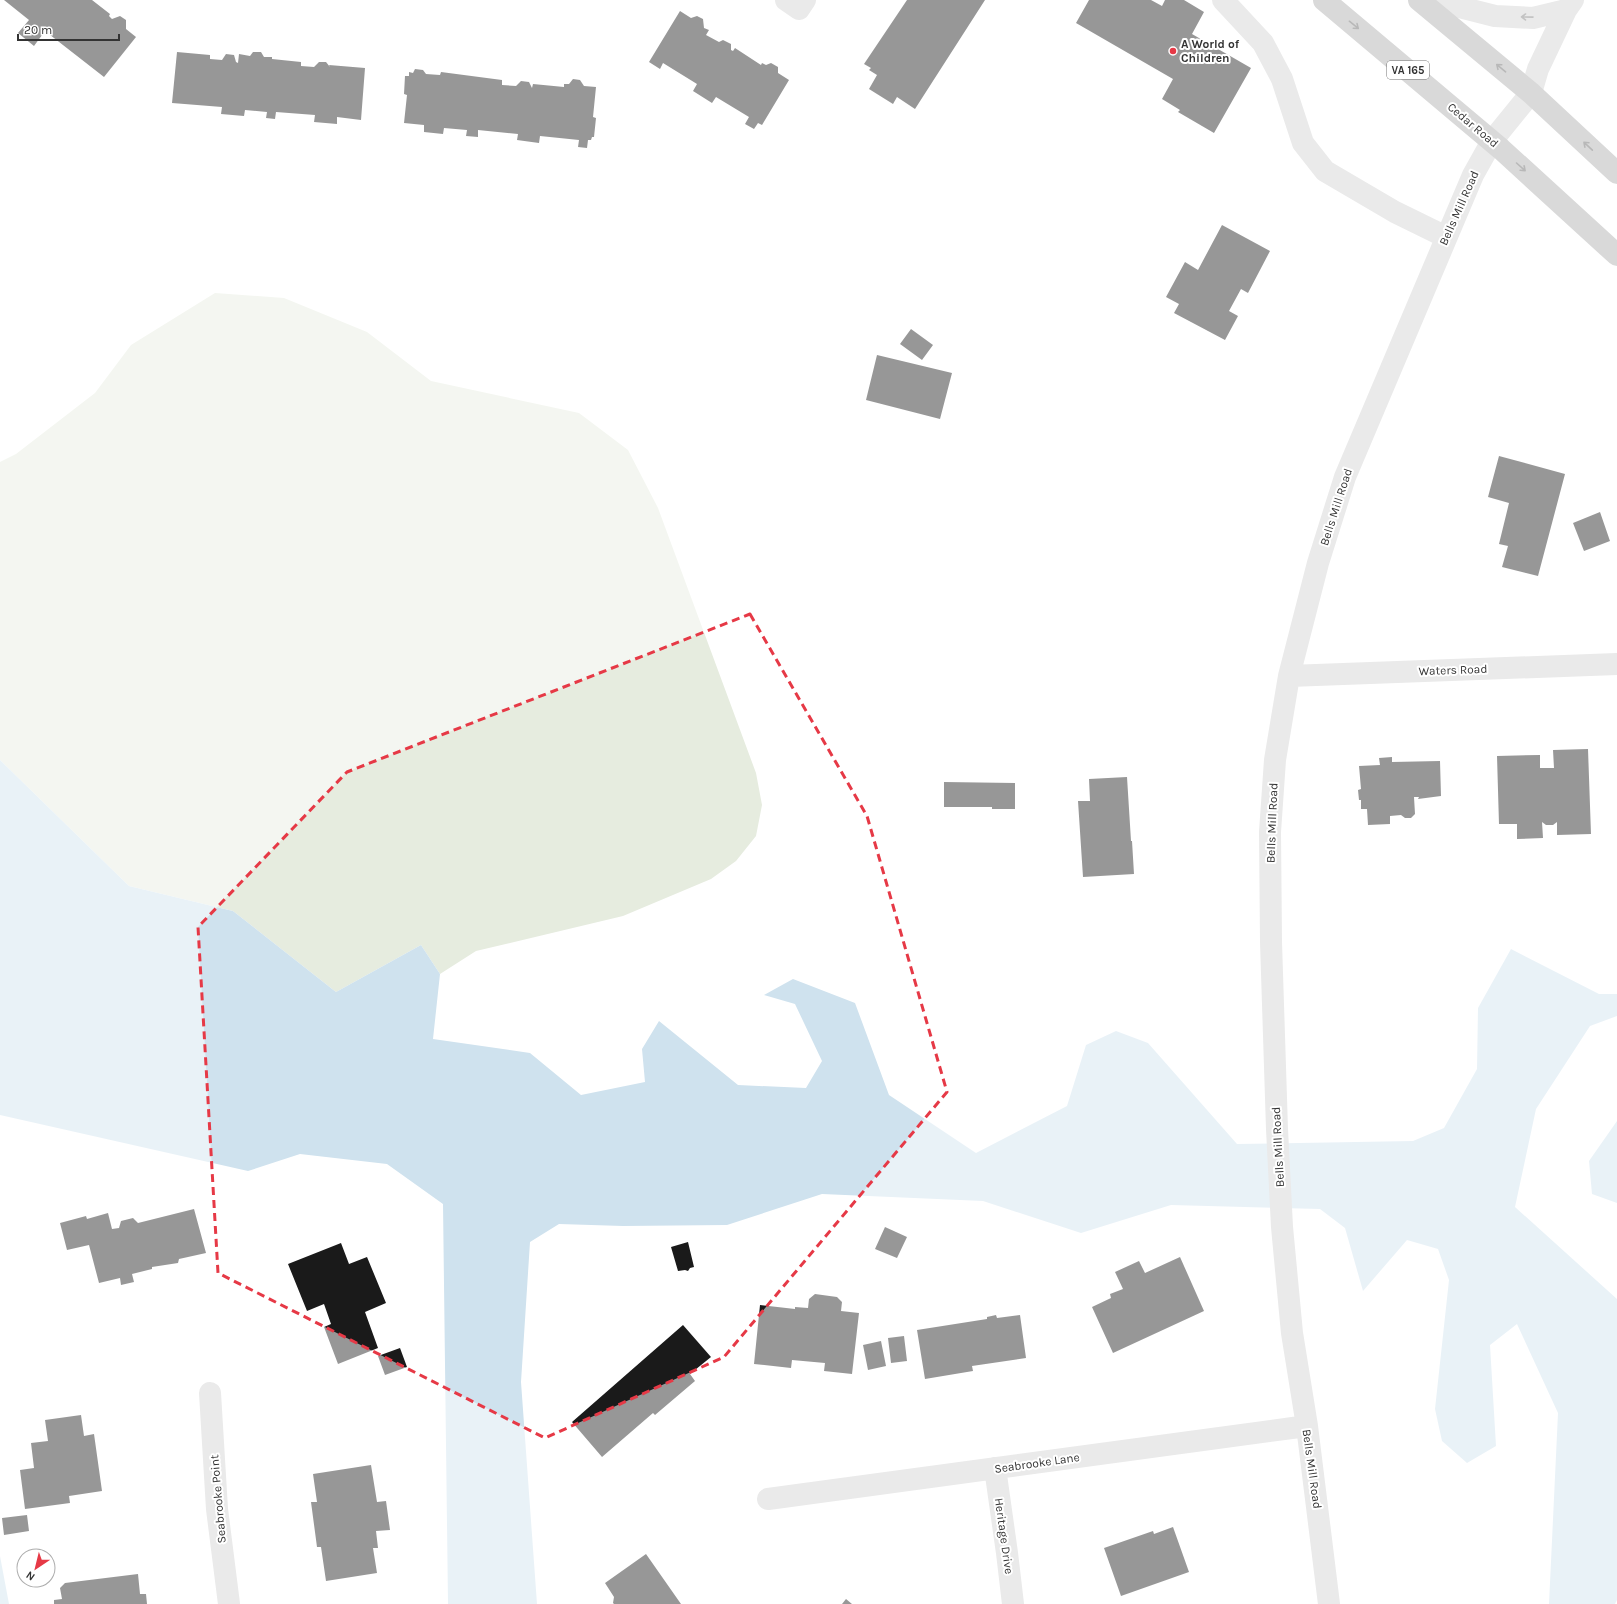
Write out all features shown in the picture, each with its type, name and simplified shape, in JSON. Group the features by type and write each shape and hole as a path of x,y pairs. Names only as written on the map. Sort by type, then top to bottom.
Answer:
{"main road":[{"name":"Cedar Road","path":"1324,0 1492,141 1617,255"},
{"path":"1419,0 1531,94 1617,173"}],"street":[{"path":"786,0 799,9 805,0"},
{"path":"1223,0 1263,43 1282,79 1303,143 1325,171 1395,212 1446,237"},
{"path":"1432,0 1495,16 1532,18 1569,5"},
{"path":"1531,94 1538,69 1569,5"},
{"name":"Bells Mill Road","path":"1330,1604 1307,1426 1292,1333 1282,1227 1277,1129 1270,832 1275,760 1289,676 1318,563 1345,477 1473,175 1492,141 1531,94"},
{"name":"Waters Road","path":"1289,676 1617,664"},
{"name":"Seabrooke Point","path":"210,1393 217,1509 229,1604"},
{"name":"Seabrooke Lane","path":"768,1499 1307,1426"},
{"name":"Heritage Drive","path":"995,1468 1013,1604"}],"highlighted area":[{"path":"750,614 867,816 947,1092 724,1357 545,1438 218,1273 198,927 347,772"}],"shaded area":[{"path":"215,293 284,298 367,332 431,381 579,413 628,450 658,508 756,773 762,805 756,836 736,861 711,879 623,916 476,951 440,974 421,945 336,992 233,911 129,886 0,760 0,462 16,454 95,393 131,345"}],"water":[{"path":"0,760 129,886 233,911 336,992 421,945 440,974 433,1039 530,1053 581,1095 645,1082 642,1049 659,1021 738,1085 806,1088 822,1061 795,1004 764,995 793,979 855,1003 889,1095 976,1153 1067,1106 1086,1045 1116,1031 1148,1043 1237,1144 1413,1141 1444,1128 1477,1069 1478,1008 1511,949 1599,994 1617,994 1617,1016 1590,1026 1536,1109 1515,1207 1617,1299 1617,1600 1615,1604 1549,1604 1558,1413 1517,1324 1490,1345 1496,1446 1467,1463 1442,1441 1435,1409 1449,1280 1438,1249 1407,1240 1363,1291 1345,1228 1320,1209 1171,1205 1081,1233 983,1201 822,1194 727,1225 623,1226 559,1224 530,1242 521,1382 537,1604 448,1604 443,1204 387,1164 300,1154 248,1171 0,1115"},
{"path":"1617,1121 1617,1203 1592,1194 1589,1161"},
{"path":"0,1556 9,1604 0,1604"}],"building":[{"path":"4,0 92,0 110,14 109,16 112,19 120,16 126,20 126,29 136,37 104,77 45,31 34,46 18,33 29,20"},
{"path":"907,0 985,0 915,109 897,97 893,104 869,89 877,75 869,70 871,68 864,64"},
{"name":"A World of Children","path":"1089,0 1151,0 1162,6 1165,0 1184,0 1204,12 1192,34 1251,68 1214,133 1178,112 1180,110 1162,99 1173,79 1076,23"},
{"path":"680,11 691,18 697,16 703,19 704,28 709,30 706,35 719,42 723,40 731,44 731,50 733,51 735,48 761,65 762,63 766,65 771,63 778,67 778,73 789,80 762,125 758,123 754,129 745,124 749,117 716,97 712,103 693,91 697,84 663,63 660,69 649,62"},
{"path":"177,52 210,55 210,59 222,60 226,54 234,55 236,62 238,63 239,54 250,56 253,52 261,52 264,57 272,57 272,59 301,62 301,66 314,67 319,62 326,62 330,67 329,65 365,68 361,120 337,117 337,124 314,122 315,115 276,112 275,119 266,118 267,112 245,110 244,116 221,114 222,107 172,103"},
{"path":"415,69 423,70 426,74 440,75 441,72 502,80 502,85 516,86 521,81 529,82 532,88 533,84 564,87 564,84 569,84 573,79 580,80 584,86 596,87 593,117 596,118 594,137 592,137 591,140 588,140 587,148 578,147 579,140 540,136 539,143 517,140 518,134 478,130 478,137 466,136 467,130 444,128 443,134 424,132 424,125 404,123 407,95 404,94 405,76 409,76 409,72 413,73"},
{"path":"1222,225 1270,251 1248,293 1241,289 1229,311 1238,316 1225,340 1174,313 1179,304 1166,297 1185,262 1198,270"},
{"path":"911,329 933,345 922,360 900,344"},
{"path":"877,355 952,373 940,419 866,400"},
{"path":"1499,456 1565,474 1538,576 1502,567 1508,546 1499,544 1509,503 1488,497"},
{"path":"1600,512 1610,541 1584,551 1573,523"},
{"path":"1588,749 1591,834 1557,835 1557,822 1553,825 1546,825 1542,822 1543,838 1517,839 1517,824 1499,824 1497,756 1540,755 1540,768 1554,768 1553,750"},
{"path":"1392,757 1392,762 1440,761 1441,796 1418,799 1419,797 1414,797 1415,814 1411,818 1405,818 1401,815 1390,816 1390,824 1368,825 1367,809 1361,809 1361,800 1359,800 1358,790 1361,789 1359,766 1380,765 1379,758"},
{"path":"1127,777 1134,874 1083,877 1078,801 1090,801 1089,779"},
{"path":"944,782 1015,783 1015,809 992,809 992,807 944,807"},
{"path":"194,1209 206,1253 179,1259 178,1263 152,1267 152,1269 132,1274 134,1282 121,1285 120,1278 99,1283 89,1245 67,1250 60,1223 86,1216 87,1219 108,1213 112,1229 119,1228 121,1221 133,1218 138,1223"},
{"path":"885,1227 907,1237 897,1258 875,1249"},
{"path":"688,1242 694,1267 690,1268 688,1271 678,1271 671,1247"},
{"path":"341,1243 349,1264 367,1257 386,1303 365,1312 378,1348 338,1364 324,1327 331,1324 324,1304 307,1311 288,1264"},
{"path":"1180,1257 1204,1311 1113,1353 1092,1307 1111,1298 1110,1294 1123,1289 1115,1272 1139,1261 1145,1273"},
{"path":"815,1294 837,1297 842,1302 841,1311 859,1313 852,1374 824,1371 825,1363 792,1360 791,1368 754,1364 760,1305 795,1309 795,1307 808,1308 809,1299"},
{"path":"996,1315 997,1318 1020,1315 1026,1358 972,1366 973,1371 925,1379 917,1330 987,1319 987,1317"},
{"path":"683,1325 711,1357 690,1374 695,1381 655,1415 653,1413 602,1457 572,1422"},
{"path":"904,1336 907,1361 891,1363 888,1338"},
{"path":"881,1341 886,1366 868,1370 863,1345"},
{"path":"400,1348 407,1367 385,1375 378,1356"},
{"path":"81,1415 84,1436 94,1434 102,1491 69,1496 70,1503 25,1509 20,1470 34,1468 31,1443 48,1441 45,1420"},
{"path":"371,1465 377,1502 386,1501 390,1530 376,1531 378,1548 373,1548 377,1573 326,1581 321,1547 317,1547 311,1502 317,1502 313,1474"},
{"path":"27,1515 29,1531 4,1535 2,1518"},
{"path":"1173,1527 1189,1572 1121,1596 1104,1548 1153,1531 1154,1534"},
{"path":"646,1554 681,1604 613,1603 614,1597 605,1583"},
{"path":"138,1574 140,1594 146,1594 147,1604 54,1604 54,1600 62,1599 60,1588 65,1583"},
{"path":"846,1599 852,1604 842,1604"}],"place":[{"name":"A World of Children","path":"1173,51"}]}
